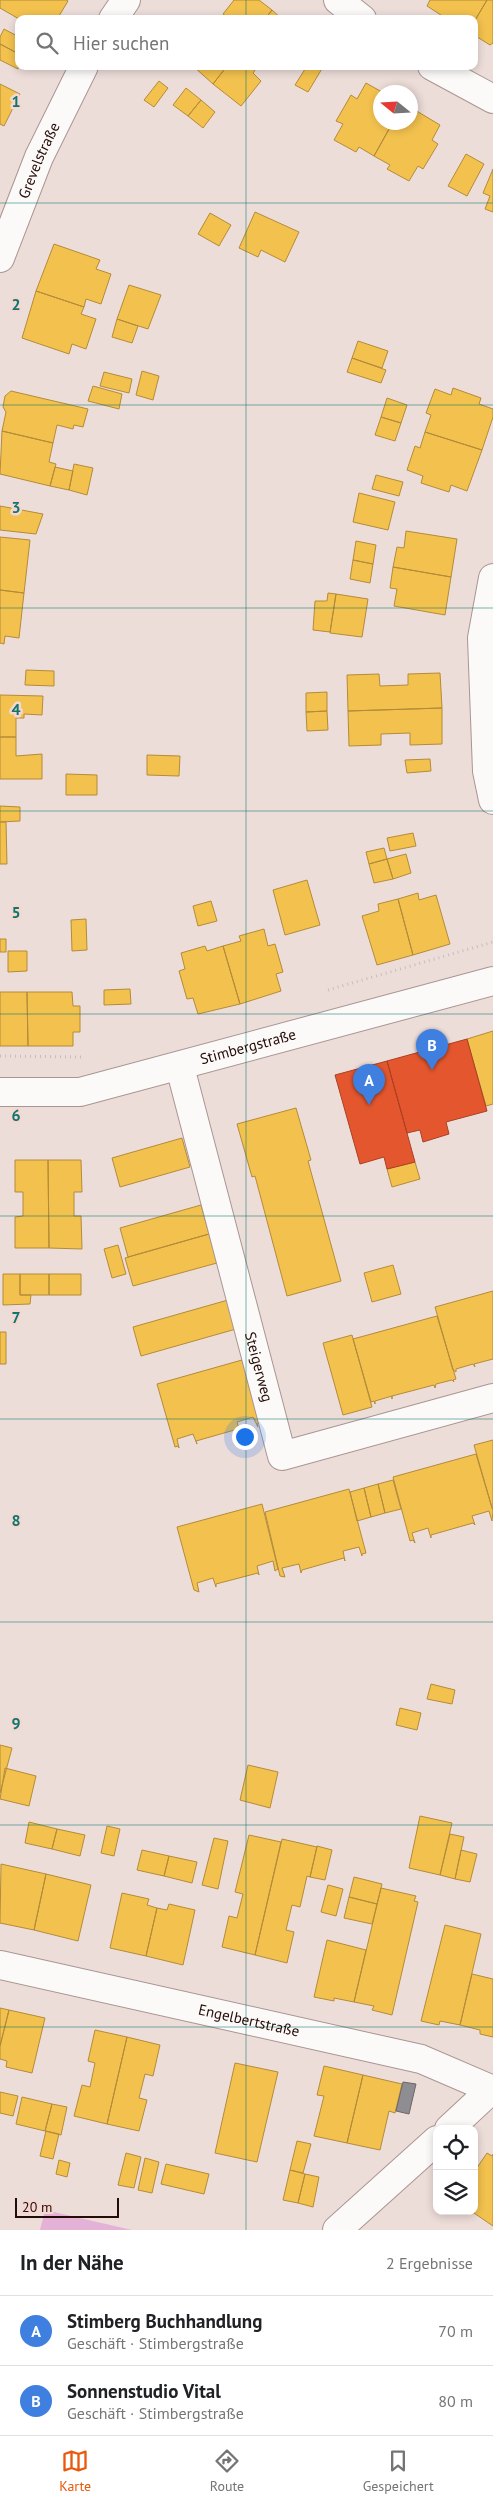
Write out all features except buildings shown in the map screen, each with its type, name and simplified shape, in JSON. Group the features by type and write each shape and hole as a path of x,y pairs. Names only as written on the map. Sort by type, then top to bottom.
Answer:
{"street":[{"path":"115,15 126,0"},
{"path":"338,0 357,15"},
{"name":"Grevelstraße","path":"0,258 39,157 82,70"},
{"path":"439,70 493,99"},
{"path":"493,578 482,638 487,771 493,800"},
{"name":"Stimbergstraße","path":"0,1092 80,1092 493,980"},
{"name":"Steigerweg","path":"180,1066 282,1456 493,1398"},
{"name":"Engelbertstraße","path":"0,1965 421,2060 492,2090"},
{"path":"453,2125 492,2090"},
{"path":"337,2230 433,2144"}],"path":[{"path":"323,991 493,942"},
{"path":"0,1056 88,1055"}],"shaded area":[{"path":"45,2210 132,2230 40,2230"}],"place":[{"name":"Sonnenstudio Vital","path":"432,1070"},
{"name":"Stimberg Buchhandlung","path":"369,1105"}]}
